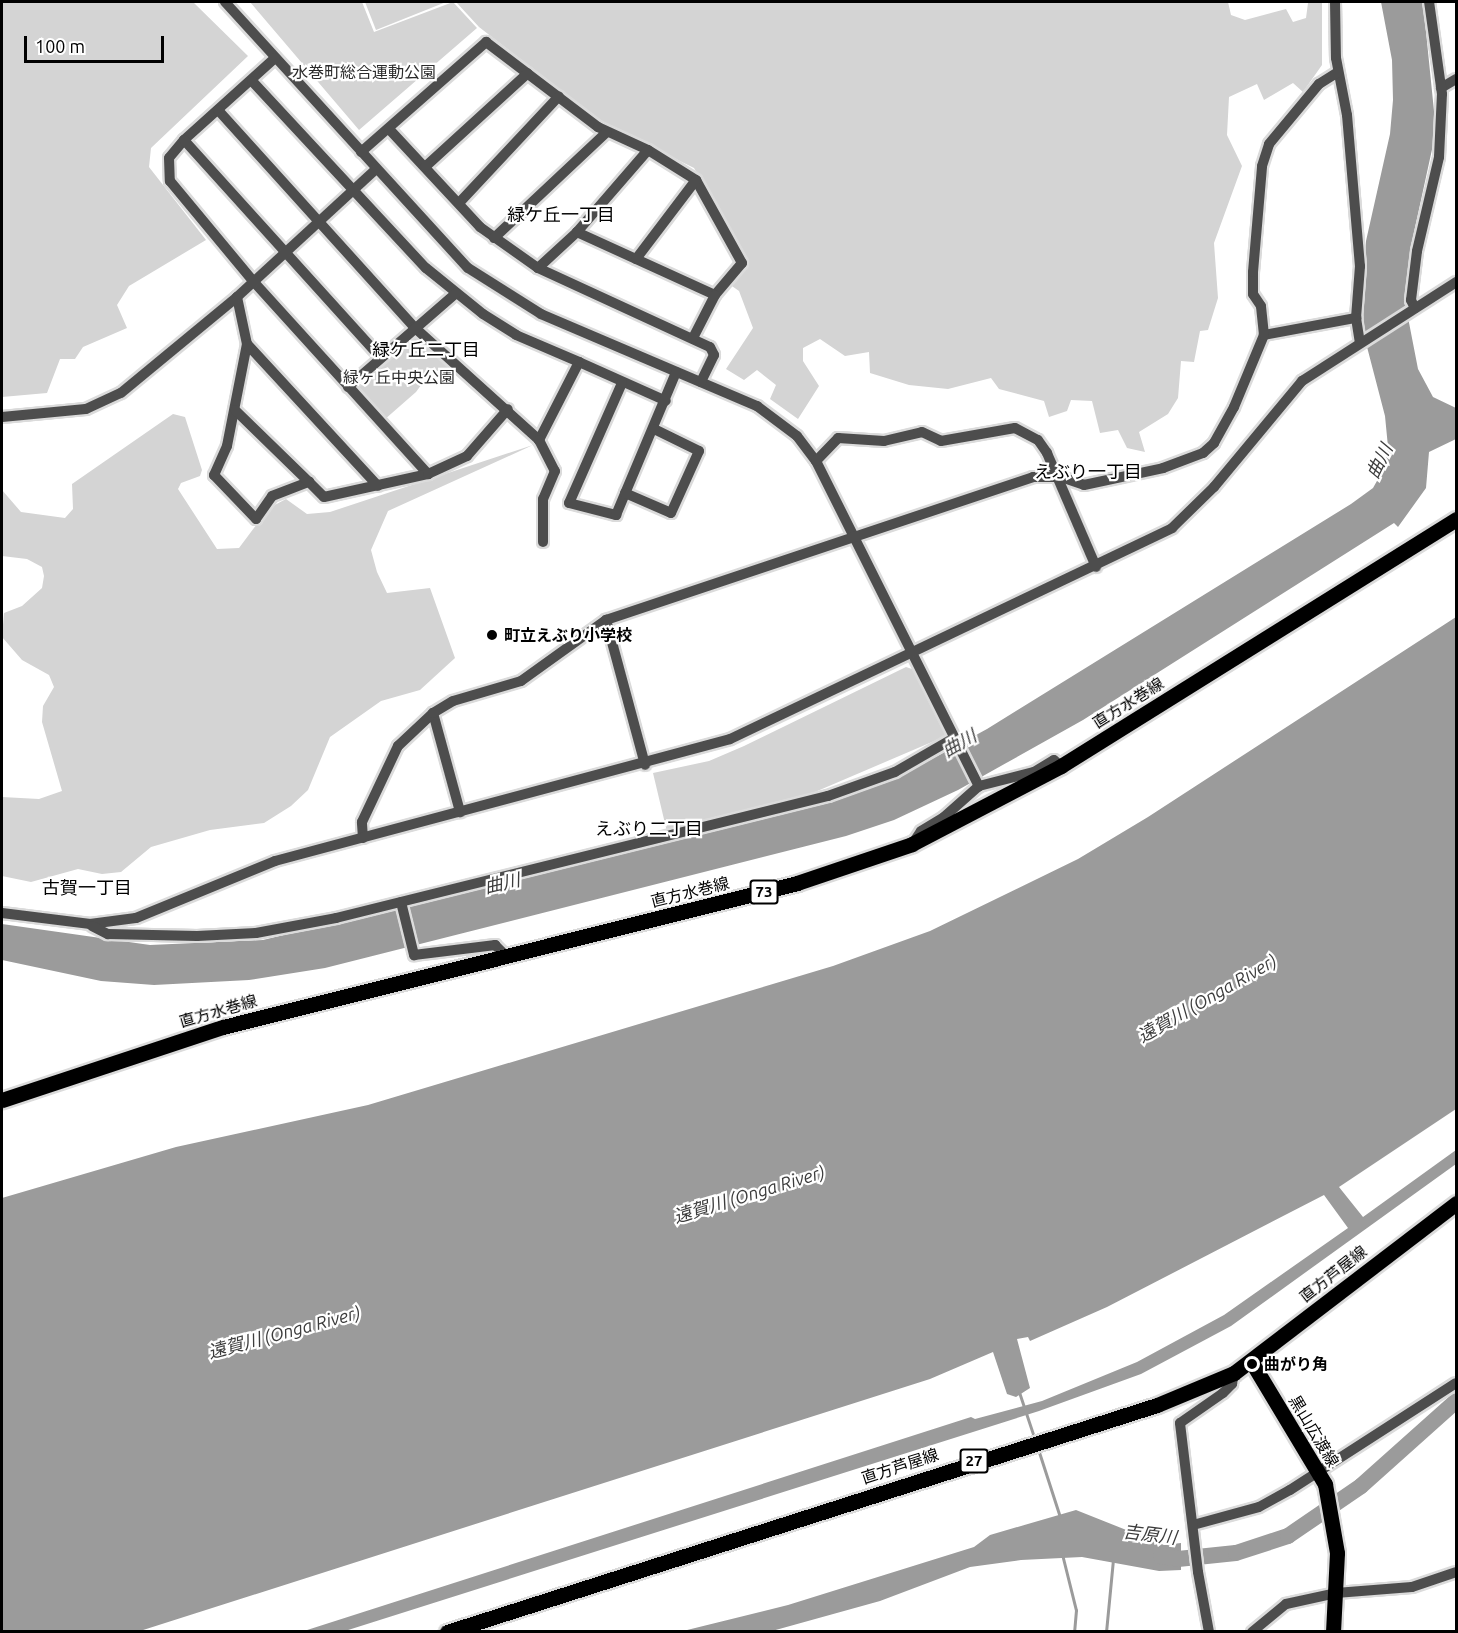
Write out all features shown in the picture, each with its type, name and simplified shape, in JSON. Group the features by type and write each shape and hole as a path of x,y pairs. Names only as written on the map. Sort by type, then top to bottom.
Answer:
{"main road":[{"name":"直方水巻線","path":"2,1100 223,1027 807,880 912,844 1061,765 1456,519"},
{"name":"直方芦屋線","path":"447,1632 1157,1405 1234,1373 1456,1203"},
{"name":"黒山広渡線","path":"1251,1362 1323,1478 1334,1519 1333,1632"}],"street":[{"path":"225,2 447,247 492,285 541,314 701,382 778,418 816,461 852,536 915,652 955,740 980,786"},
{"path":"1335,2 1338,72 1347,115 1360,266 1356,318 1362,342"},
{"path":"1414,309 1411,300 1417,251 1439,157 1442,88 1430,2"},
{"path":"361,152 486,42 608,132 648,150 696,180 742,263 715,294 693,338"},
{"path":"275,58 184,140 169,158 170,181 253,281 428,474"},
{"path":"363,838 362,822 398,746 433,713 453,701 521,681 606,620 1033,477 1061,477 1084,485 1163,468 1203,453 1214,443 1234,407 1264,335 1261,306 1253,294 1253,272 1262,166 1269,144 1320,84 1338,72"},
{"path":"425,167 528,73"},
{"path":"1442,88 1456,79"},
{"path":"252,81 426,268 456,293 516,335 666,401"},
{"path":"459,203 559,96"},
{"path":"218,110 414,327 508,409 539,440 555,471 543,499 543,543"},
{"path":"389,129 494,238 538,268 710,347 714,356 701,382"},
{"path":"494,238 608,132"},
{"path":"184,140 380,357"},
{"path":"538,268 577,232 648,150"},
{"path":"2,417 86,409 121,393 237,297 376,169"},
{"path":"636,259 696,180"},
{"path":"577,232 715,294"},
{"path":"2,913 90,924 136,918 275,861 645,765 730,739 1096,567 1172,528 1193,510 1302,381 1456,282"},
{"path":"348,387 414,327 456,293"},
{"path":"237,297 247,344 235,411 214,475 256,519 272,496 309,483"},
{"path":"1264,335 1356,318"},
{"path":"247,344 378,486"},
{"path":"539,440 579,362"},
{"path":"622,383 568,503 616,515 666,401 676,372"},
{"path":"235,411 324,497 428,474 467,456 508,409"},
{"path":"816,461 838,438 884,441 922,432 941,441 1015,428 1038,440 1061,477 1096,567"},
{"path":"626,493 671,513 699,451 654,429"},
{"path":"606,620 645,765"},
{"path":"433,713 460,812"},
{"path":"90,924 108,934 141,937 256,933 401,902 828,796 895,772 955,740"},
{"path":"912,844 921,831 944,817 980,786 1034,772 1054,760 1061,765"},
{"path":"401,902 414,955 472,951 495,945 506,956"},
{"path":"1209,1632 1198,1572 1180,1423 1224,1393 1232,1384 1234,1373"},
{"path":"1194,1528 1259,1507 1323,1478 1456,1383"},
{"path":"1252,1632 1286,1604 1335,1593 1412,1587 1456,1572"}],"green space":[{"path":"2,2 193,2 248,56 151,148 149,167 206,240 129,286 117,305 127,328 83,347 75,359 60,359 47,393 2,397"},
{"name":"水巻町総合運動公園","path":"250,2 362,2 374,32 453,2 477,28 359,130"},
{"path":"365,2 446,2 376,30"},
{"path":"456,2 1228,2 1231,15 1245,20 1286,9 1293,22 1306,18 1308,3 1322,2 1322,65 1303,92 1293,83 1264,100 1257,84 1229,97 1227,135 1242,166 1214,243 1218,298 1208,330 1200,331 1194,362 1181,361 1178,398 1168,414 1139,432 1145,452 1127,448 1118,430 1100,433 1092,401 1071,400 1067,411 1049,417 1044,401 999,389 991,378 948,389 909,385 870,373 869,352 845,356 820,339 803,348 803,361 819,386 798,419 770,399 776,385 757,370 744,380 726,369 753,328 739,291 722,279 741,252 694,168 603,123 479,27"},
{"name":"緑ヶ丘中央公園","path":"418,336 453,368 447,375 441,370 430,373 416,392 384,420 356,390 356,386 410,337"},
{"path":"173,414 185,417 202,470 200,476 181,483 178,489 217,549 239,548 269,508 286,499 307,514 330,512 533,445 388,511 371,550 377,572 387,593 430,588 455,658 420,690 381,701 330,737 308,790 291,806 264,823 210,830 151,847 121,872 102,874 78,869 31,882 2,876 2,797 39,799 62,791 42,722 43,706 54,687 49,675 22,660 2,637 4,613 22,606 42,588 44,576 42,567 27,559 2,556 2,490 21,512 65,518 73,509 72,484"},
{"path":"906,667 915,670 946,736 815,792 667,832 653,773 709,761"}],"water":[{"name":"曲川","path":"1381,2 1423,2 1436,131 1411,246 1405,302 1418,369 1433,397 1456,408 1456,439 1429,452 1426,488 1398,527 1394,523 1083,720 958,790 894,820 846,836 325,968 249,980 154,985 101,981 2,960 2,924 150,945 263,940 832,802 897,778 987,729 1351,504 1373,488 1382,472 1388,447 1385,416 1360,320 1366,241 1390,134 1393,100 1392,60"},
{"name":"遠賀川 (Onga River)","path":"1456,617 1456,1109 1339,1187 1363,1217 1456,1150 1456,1164 1231,1326 1141,1374 1039,1411 345,1631 304,1631 971,1417 975,1419 1042,1401 1137,1362 1224,1315 1348,1228 1324,1195 1107,1307 1030,1341 1028,1337 1017,1339 1030,1388 1016,1397 1007,1394 993,1352 930,1379 140,1631 2,1631 2,1198 176,1147 368,1105 833,966 930,931 1078,859 1148,817"},
{"path":"1076,1510 1164,1545 1181,1543 1181,1570 1159,1571 1082,1557 1021,1560 970,1567 880,1601 772,1631 683,1631 788,1605 974,1547 990,1535"}],"waterway":[{"path":"1019,1392 1035,1440"},
{"name":"吉原川","path":"1161,1556 1178,1559 1236,1553 1288,1536 1361,1486 1456,1401"},
{"path":"1038,1449 1060,1517"},
{"path":"1062,1554 1076,1610 1074,1632"},
{"path":"1106,1632 1113,1559"}],"place":[{"name":"町立えぶり小学校","path":"492,635"},
{"name":"曲がり角","path":"1252,1364"}],"district":[{"name":"緑ケ丘一丁目","path":"561,214"},
{"name":"緑ケ丘二丁目","path":"426,349"},
{"name":"えぶり一丁目","path":"1088,471"},
{"name":"えぶり二丁目","path":"649,828"},
{"name":"古賀一丁目","path":"87,887"}]}
